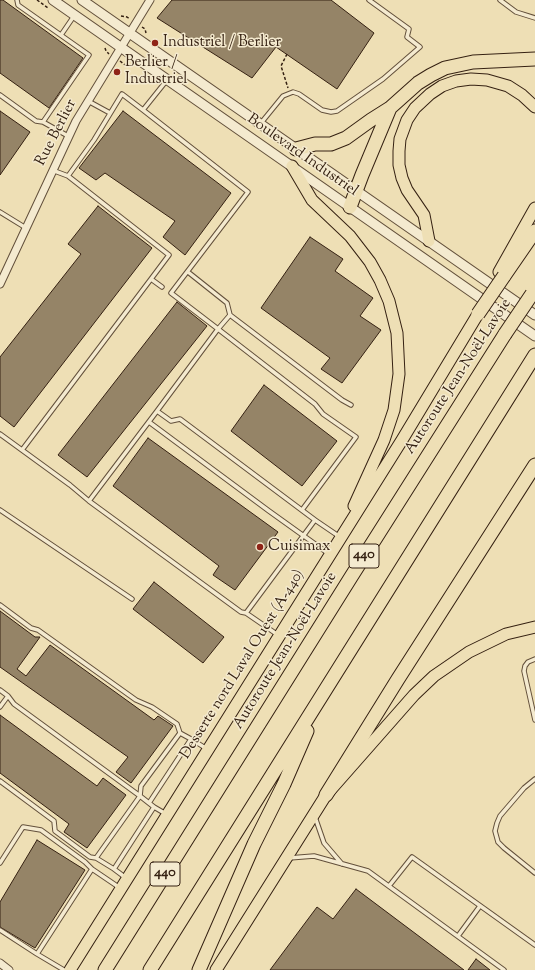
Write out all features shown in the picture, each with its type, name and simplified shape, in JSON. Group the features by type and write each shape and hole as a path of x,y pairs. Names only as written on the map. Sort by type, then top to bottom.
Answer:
{"highway":[{"path":"296,149 315,144 331,144 339,142 390,108 418,83 431,74 445,68 473,62 535,59"},
{"path":"350,207 390,108"},
{"path":"478,314 502,274 535,231"},
{"name":"Autoroute Jean-Noël-Lavoie","path":"104,970 351,577 533,292"},
{"name":"440","path":"150,970 535,355"},
{"path":"326,795 398,679 535,465"},
{"path":"199,970 254,844 284,784 324,691"}],"main road":[{"path":"429,241 424,215 407,190 402,178 400,165 400,139 407,120 415,108 430,94 442,86 464,80 479,79 494,81 508,86 522,95 535,107"},
{"path":"292,166 312,200 350,236 370,262 389,301 395,323 398,343 400,367 399,383 392,418 384,440 336,544"},
{"path":"502,274 535,208"},
{"name":"Desserte nord Laval Ouest (A-440)","path":"70,970 478,314"},
{"path":"216,970 326,795 414,694 434,676 457,659 480,646 506,634 535,626"}],"street":[{"name":"Boulevard Industriel","path":"53,0 535,336"},
{"name":"Boulevard Industriel","path":"82,0 535,315"},
{"name":"Rue Berlier","path":"0,284 68,136 88,100 150,0"},
{"path":"0,963 9,970"}],"lane":[{"path":"17,0 18,5 89,55 43,122"},
{"path":"260,124 283,96 289,93 296,92 322,110 331,112 337,111 383,79 420,47 407,37 409,29 369,0"},
{"path":"500,0 516,12 535,18"},
{"path":"61,35 75,15"},
{"path":"143,110 167,79"},
{"path":"68,176 94,140 122,94 248,192 171,293 315,404 323,414 356,437 302,510"},
{"path":"0,95 36,121 43,122 68,136"},
{"path":"88,100 110,113"},
{"path":"22,450 169,255 68,176 52,170"},
{"path":"0,212 26,228"},
{"path":"188,272 227,303 230,314 342,400 351,404"},
{"path":"151,279 162,287"},
{"path":"89,502 230,314"},
{"path":"157,411 171,421 180,418 315,520 336,544"},
{"path":"149,422 303,536 336,544"},
{"path":"0,434 70,485 89,502 241,612 246,613 279,636"},
{"path":"0,510 132,599"},
{"path":"246,613 315,520"},
{"path":"0,605 31,628 38,630 136,700 152,707 177,724 180,733 208,750"},
{"path":"535,659 528,662 524,671 535,720"},
{"path":"0,690 8,696 14,704 149,803 167,814"},
{"path":"0,707 8,696"},
{"path":"96,858 140,796 141,786 180,733"},
{"path":"149,803 191,739"},
{"path":"535,776 500,816 496,823 495,831 498,842 535,873"},
{"path":"531,782 535,779"},
{"path":"0,781 54,821 55,831 90,857 96,858 127,878"},
{"path":"114,869 154,806"},
{"path":"314,814 324,843 342,864"},
{"path":"0,863 23,827 41,830 85,862 92,869 121,888"},
{"path":"286,858 314,856 368,871 504,970"},
{"path":"389,886 412,857 535,945"},
{"path":"37,954 92,869"},
{"path":"458,936 480,906"},
{"path":"0,930 64,970"}],"path":[{"path":"117,13 123,17 127,17"},
{"path":"287,54 281,66 289,93"}],"building":[{"path":"0,0 3,0 83,58 49,108 0,73"},
{"path":"172,0 331,0 374,33 337,89 276,47 252,78 157,18"},
{"path":"0,111 30,132 0,175"},
{"path":"123,111 231,193 185,255 163,237 175,221 105,173 96,180 79,168"},
{"path":"98,206 152,248 14,427 0,416 0,357 81,254 68,244"},
{"path":"310,237 343,259 335,271 373,298 360,316 381,330 342,383 321,369 330,358 261,308"},
{"path":"177,302 207,326 87,477 58,455"},
{"path":"264,385 337,441 302,486 231,431"},
{"path":"148,438 278,532 235,590 213,575 219,566 113,486"},
{"path":"154,582 224,637 203,663 133,609"},
{"path":"0,611 35,637 40,637 17,669 26,676 50,645 154,720 158,716 173,726 131,783 116,772 128,757 0,667"},
{"path":"0,715 97,786 103,778 126,795 87,848 64,832 69,824 0,773"},
{"path":"37,840 85,870 35,948 0,927 0,902"},
{"path":"356,889 464,970 270,970 317,907 333,919"},
{"path":"476,959 490,970 468,970"}],"place":[{"name":"Industriel / Berlier","path":"155,43"},
{"name":"Berlier / Industriel","path":"117,72"},
{"name":"Cuisimax","path":"260,547"}]}
